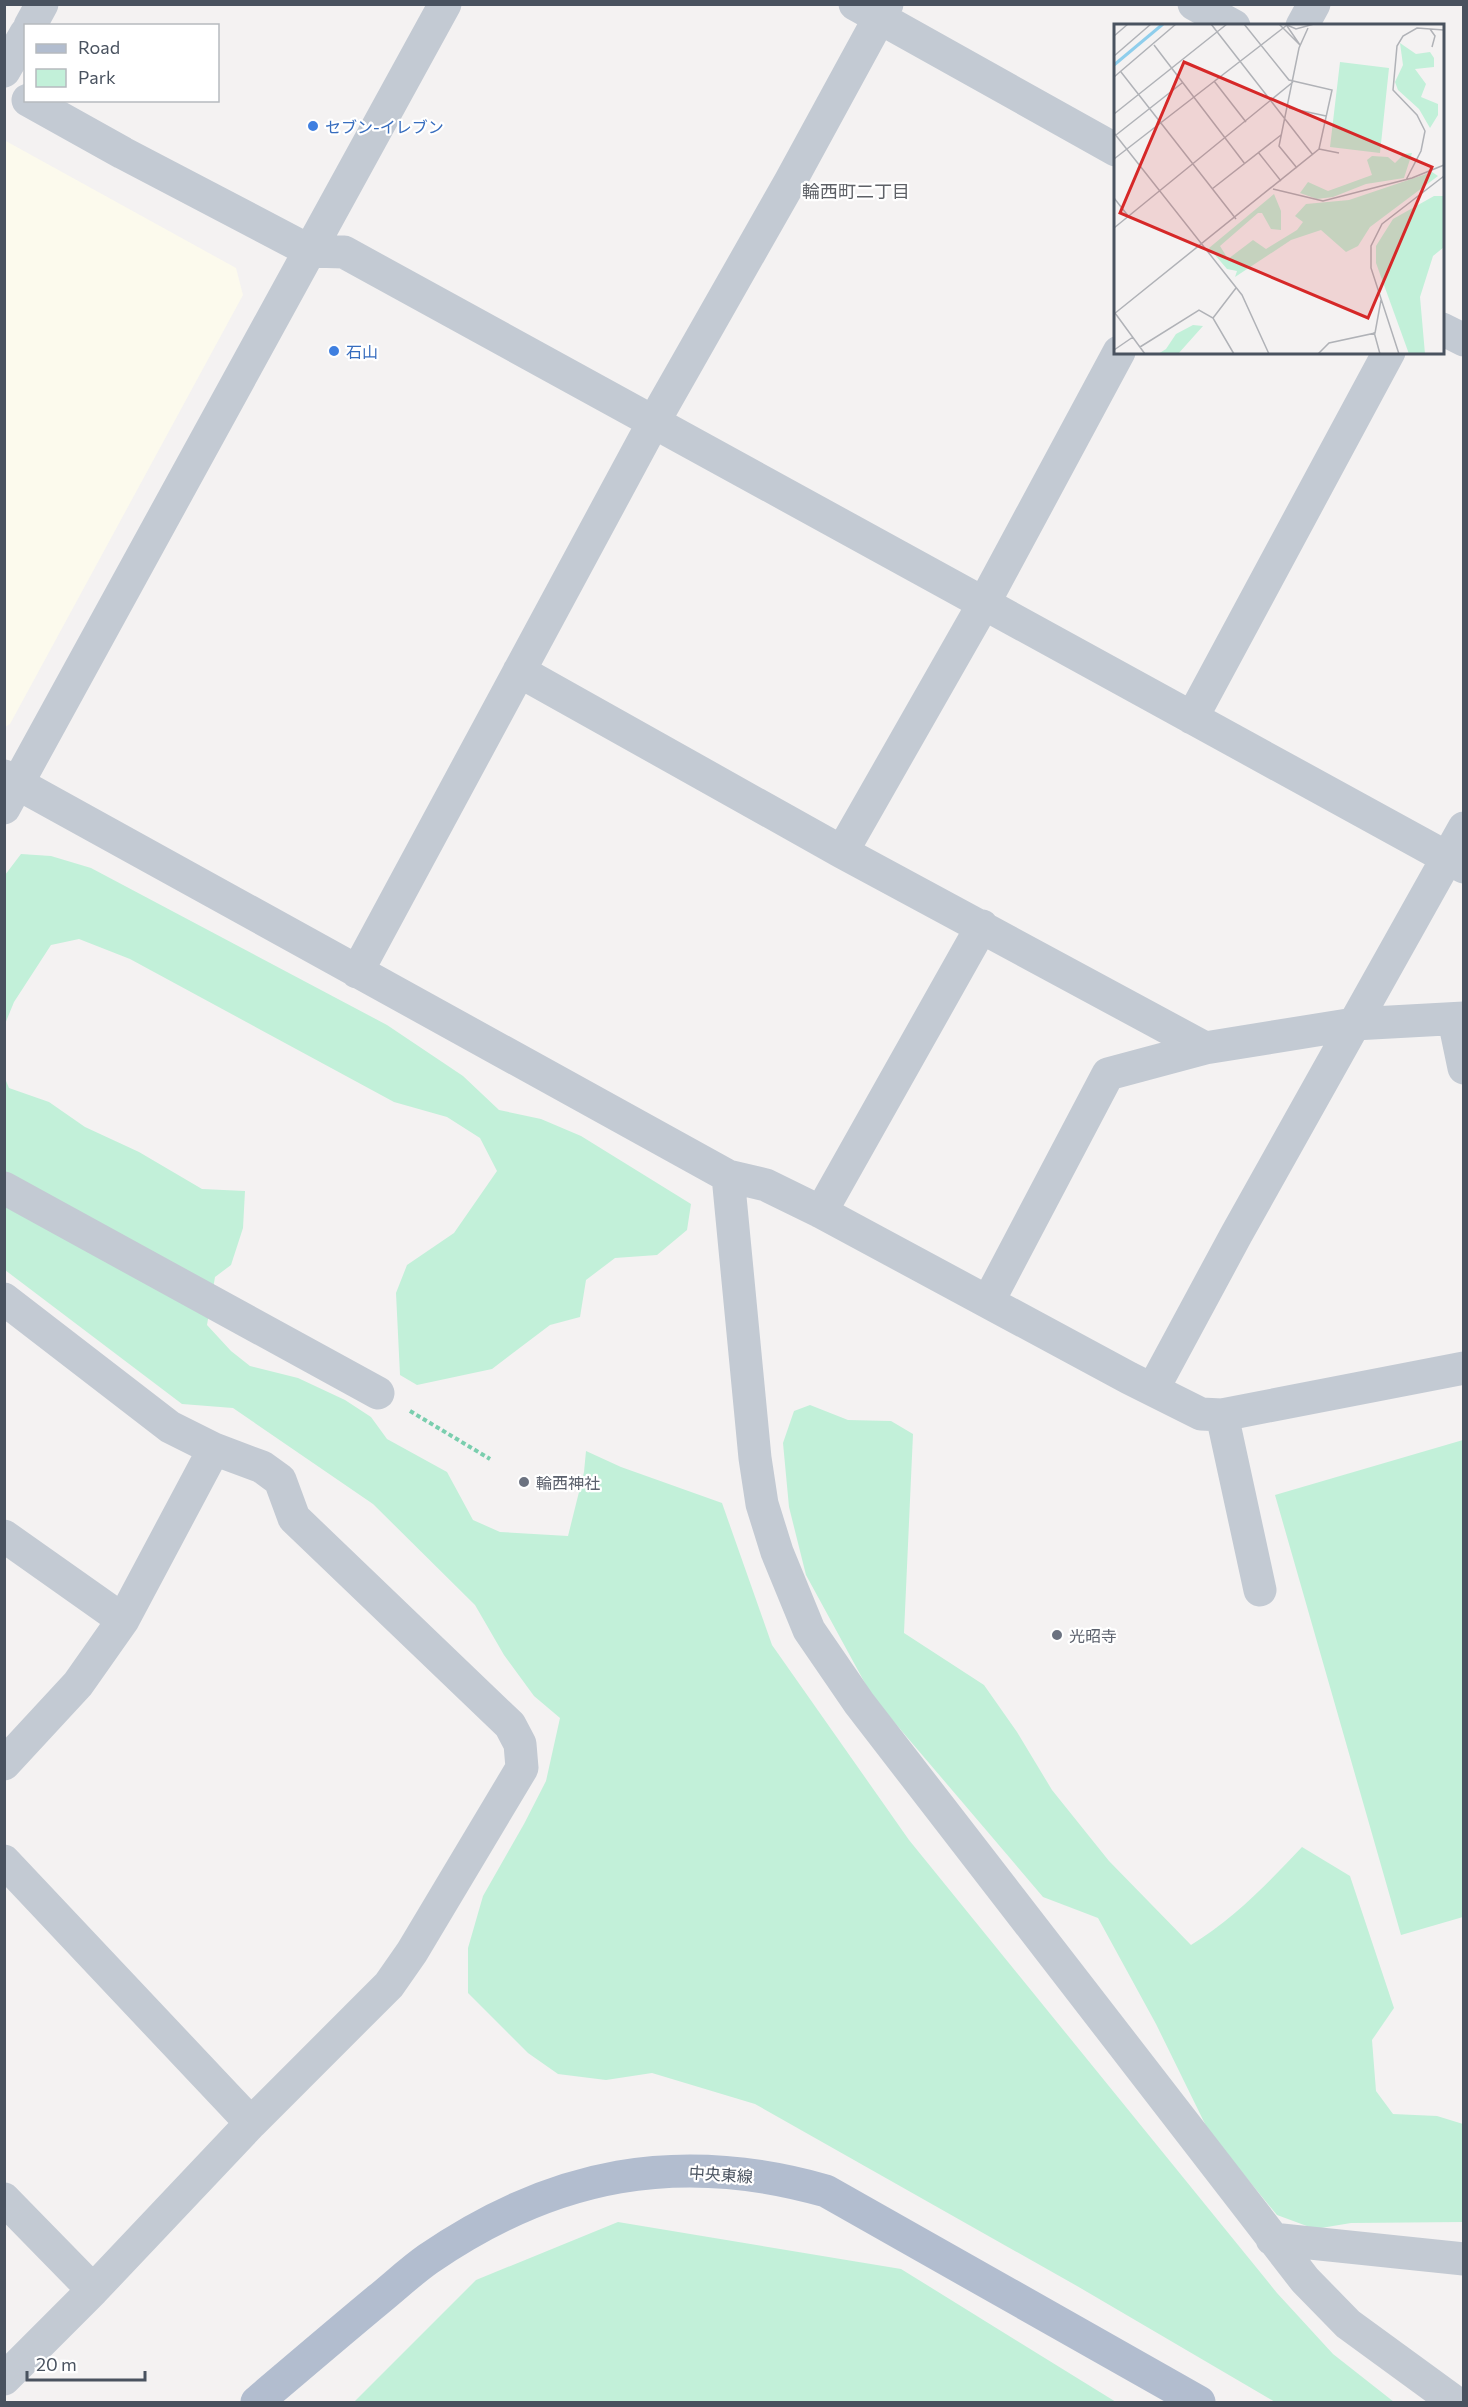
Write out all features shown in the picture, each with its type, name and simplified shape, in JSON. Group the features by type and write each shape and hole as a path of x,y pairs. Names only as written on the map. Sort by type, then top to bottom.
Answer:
{"main road":[{"name":"中央東線","path":"257,2403 427,2260 485,2223 548,2194 606,2178 663,2170 762,2176 784,2179 826,2191 1199,2403"}],"street":[{"path":"31,24 42,4"},
{"path":"445,4 310,251 9,789 357,972 728,1176 766,1185 822,1212 1201,1414 1222,1415 1464,1368"},
{"path":"1194,4 1230,24"},
{"path":"1303,24 1314,4"},
{"path":"357,972 653,423 790,182 874,9 1114,149"},
{"path":"4,71 24,36"},
{"path":"4,87 24,98"},
{"path":"31,102 310,251 344,252 1455,863"},
{"path":"1444,330 1464,340"},
{"path":"842,852 984,603 1118,354"},
{"path":"1192,718 1388,354"},
{"path":"519,671 842,852 1205,1048"},
{"path":"1153,1389 1354,1024 1455,863 1464,828"},
{"path":"822,1212 982,926"},
{"path":"988,1302 1107,1074 1205,1048 1354,1024 1459,1019 1464,1068"},
{"path":"728,1176 755,1458 762,1504 777,1552 809,1630 859,1703 1305,2280 1348,2324 1455,2403"},
{"path":"4,1188 390,1400"},
{"path":"4,1299 170,1428 214,1449 262,1467 280,1480 294,1518 510,1725 520,1744 522,1768 412,1952 388,1985 4,2379"},
{"path":"1222,1415 1260,1590"},
{"path":"4,1764 78,1684 123,1620 214,1449"},
{"path":"4,1536 123,1620"},
{"path":"4,1862 251,2123"},
{"path":"4,2199 93,2290"},
{"path":"1272,2239 1464,2259"}],"path":[{"path":"390,1400 490,1459"}],"shaded area":[{"path":"4,140 236,268 243,295 10,724 5,727"}],"green space":[{"path":"21,854 51,856 91,868 387,1025 463,1076 499,1110 541,1119 581,1136 691,1204 687,1230 657,1255 615,1258 586,1280 580,1317 550,1325 492,1369 417,1385 400,1375 396,1293 407,1265 454,1233 497,1171 480,1138 447,1117 394,1102 130,959 79,939 51,945 14,1002 5,1024 5,875"},
{"path":"4,1076 9,1088 49,1102 85,1127 139,1152 202,1189 245,1191 243,1228 231,1265 215,1277 207,1325 231,1351 250,1366 298,1378 345,1400 371,1417 387,1439 447,1472 473,1520 500,1532 568,1536 584,1472 586,1451 621,1467 722,1503 772,1645 909,1840 1277,2293 1333,2354 1394,2402 1275,2402 1077,2286 755,2104 652,2073 606,2080 558,2074 528,2053 468,1993 468,1948 483,1896 546,1781 560,1718 534,1696 504,1655 475,1605 373,1504 233,1408 182,1404 5,1270"},
{"path":"810,1405 848,1420 891,1421 913,1434 904,1633 984,1685 1017,1732 1052,1790 1109,1861 1191,1945 1236,1912 1302,1847 1350,1876 1394,2008 1372,2040 1376,2091 1393,2114 1437,2116 1463,2124 1463,2222 1351,2223 1315,2229 1277,2215 1209,2132 1156,2024 1098,1918 1043,1897 872,1696 806,1575 789,1507 783,1443 794,1411"},
{"path":"1463,1440 1463,1917 1401,1935 1275,1495"},
{"path":"618,2222 901,2269 1116,2402 354,2402 476,2280"}],"place":[{"name":"セブン-イレブン","path":"313,126"},
{"name":"石山","path":"334,351"},
{"name":"輪西神社","path":"524,1482"},
{"name":"光昭寺","path":"1057,1635"}],"district":[{"name":"輪西町二丁目","path":"856,191"}]}
